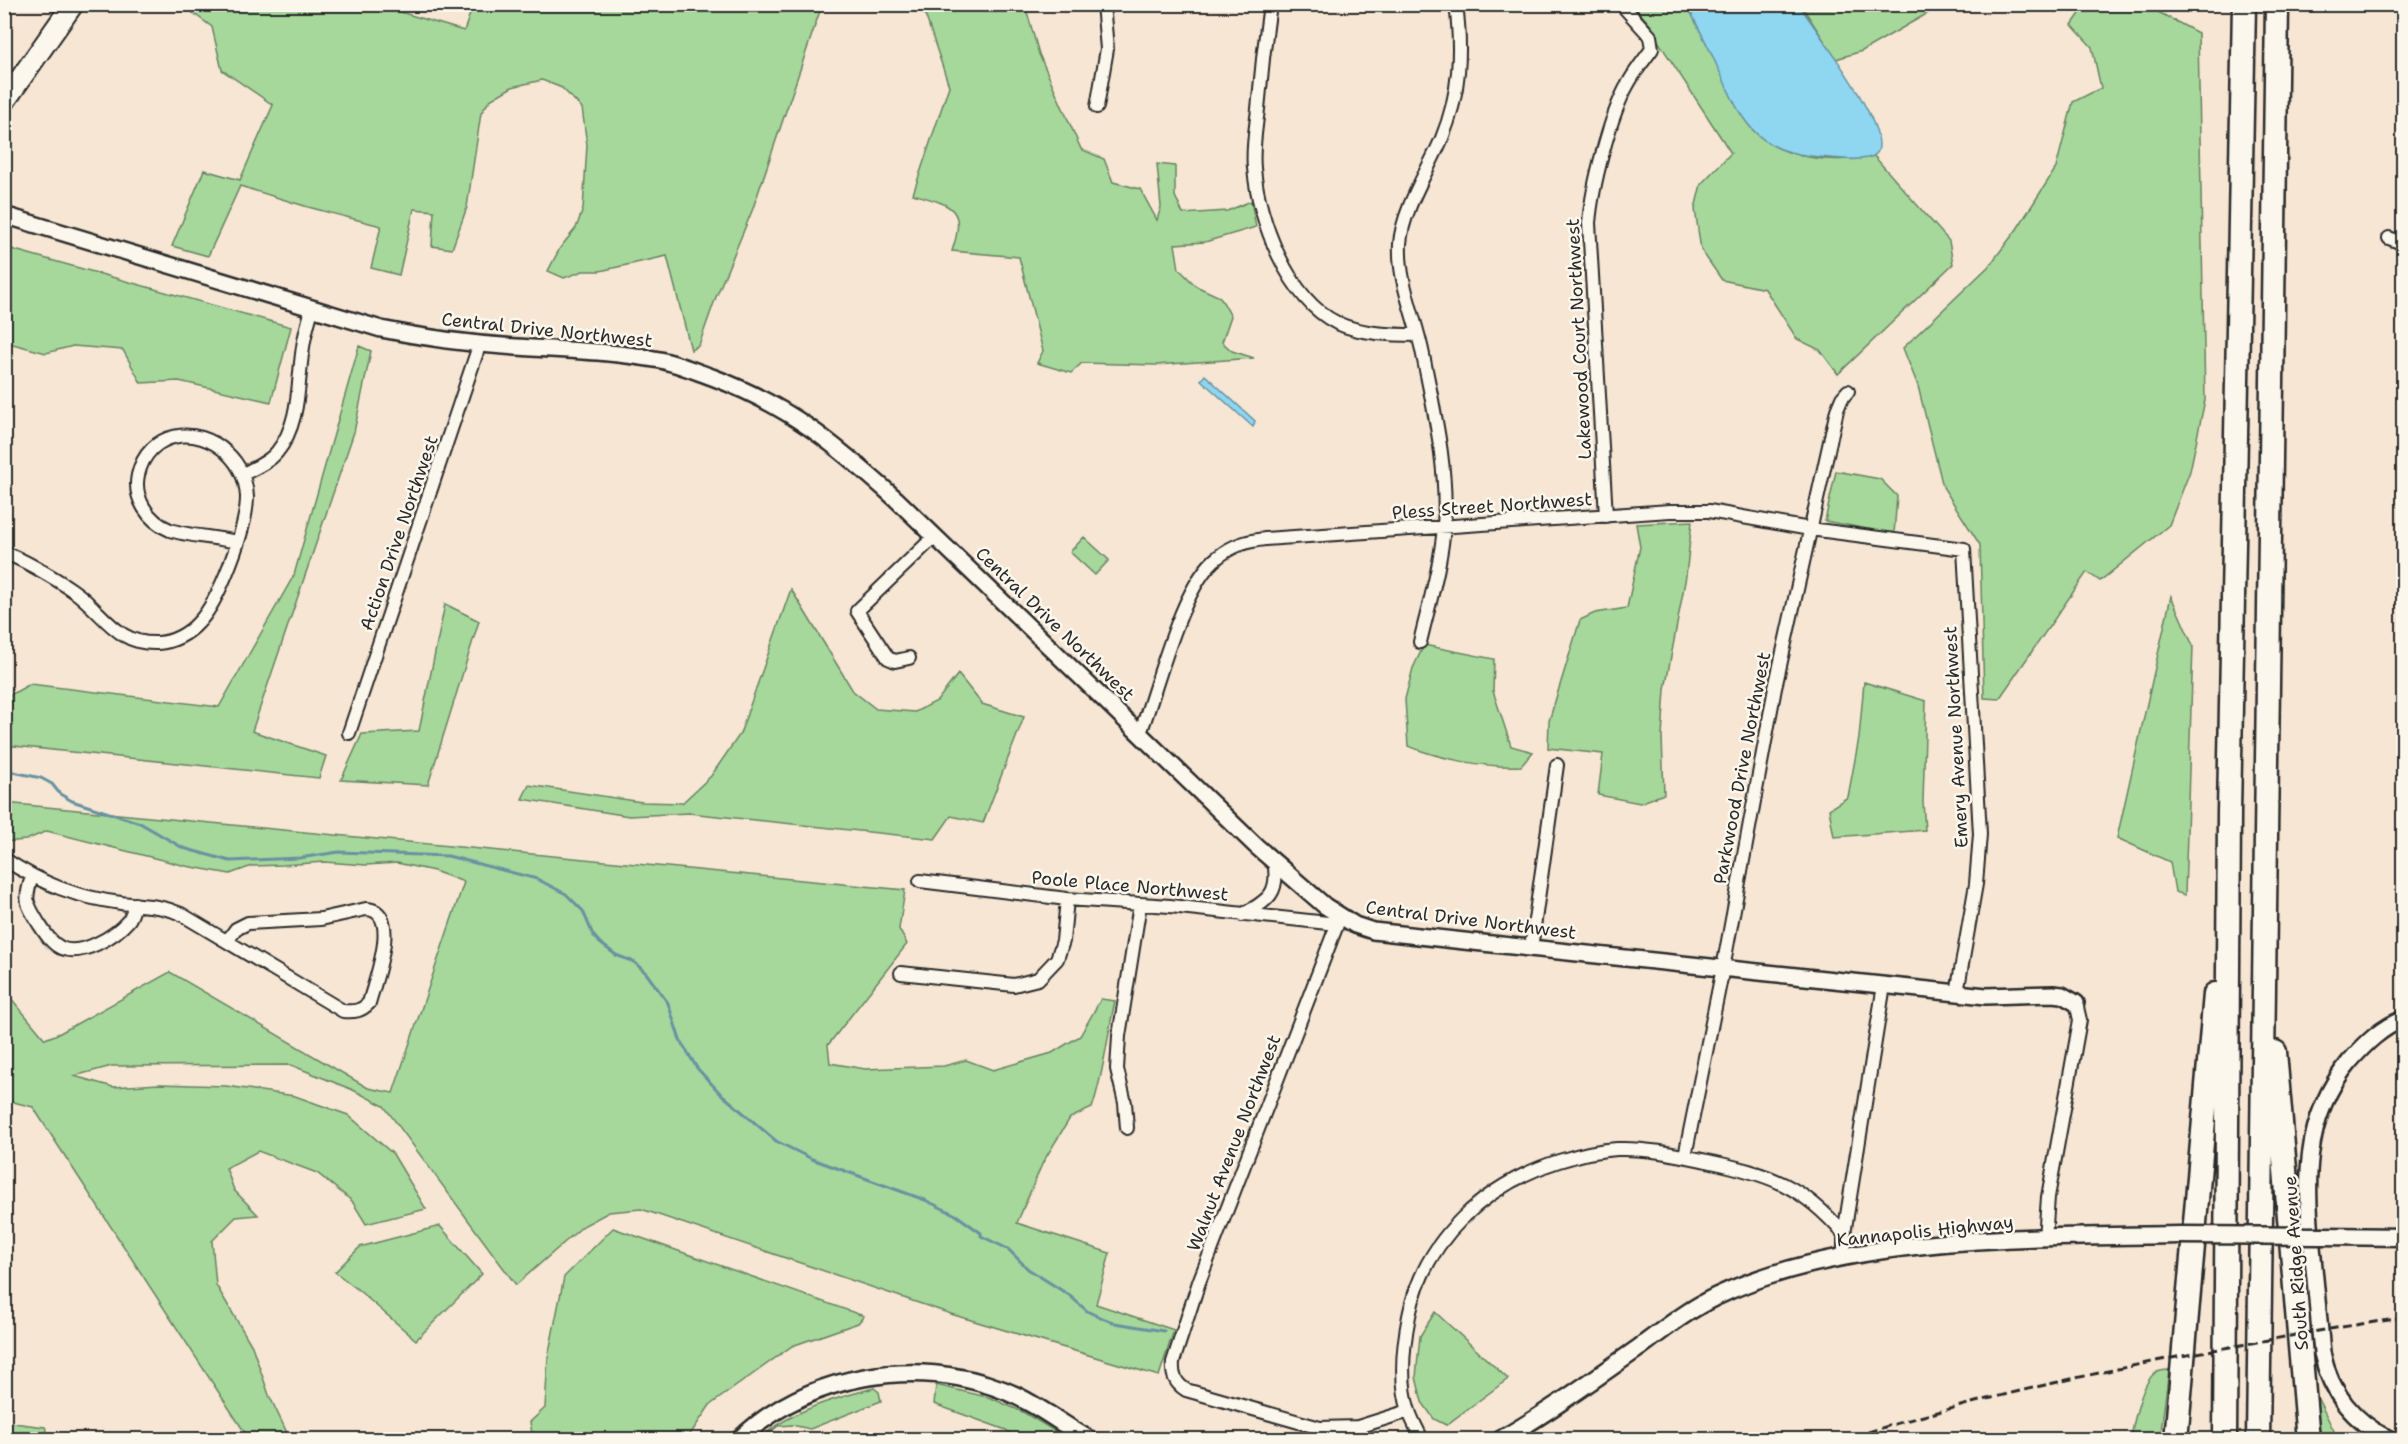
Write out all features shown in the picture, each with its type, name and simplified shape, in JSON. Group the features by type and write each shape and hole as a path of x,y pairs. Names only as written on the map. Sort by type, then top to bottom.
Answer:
{"highway":[{"path":"2225,1440 2229,813 2244,4"},
{"path":"2258,1440 2263,912 2277,4"},
{"path":"2176,1440 2229,813"},
{"path":"2263,912 2308,1440"}],"main road":[{"path":"4,102 73,4"},
{"name":"Kannapolis Highway","path":"1500,1440 1550,1410 1684,1315 1715,1297 1843,1245 1956,1244 2180,1235 2403,1237"},
{"path":"739,1440 767,1417 809,1393 851,1379 906,1373 985,1383 1026,1400 1090,1440"}],"street":[{"path":"1097,107 1107,49 1103,4"},
{"path":"1270,4 1254,166 1260,202 1280,258 1306,298 1321,313 1338,323 1365,331 1418,335"},
{"path":"1420,642 1444,528 1444,489 1439,436 1402,271 1400,244 1403,227 1442,138 1453,105 1459,73 1460,38 1456,4"},
{"name":"Lakewood Court Northwest","path":"1606,516 1589,223 1591,206 1618,106 1628,84 1652,48 1650,36 1620,4"},
{"name":"Central Drive Northwest","path":"4,215 312,309 419,337 610,353 661,361 734,386 787,412 838,447 935,536 1339,921 1373,930 1884,986 1986,996 2062,995 2076,1004"},
{"path":"2389,238 2403,244"},
{"path":"243,474 276,453 289,430 296,406 304,340 312,309"},
{"name":"Action Drive Northwest","path":"349,733 480,343"},
{"name":"Parkwood Drive Northwest","path":"1686,1156 1774,688 1830,451 1837,411 1842,398 1848,391"},
{"path":"4,553 20,559 79,595 122,635 156,643 168,642 182,636 199,623 225,576 237,542 247,498 243,474 234,459 216,444 193,435 178,434 158,444 141,467 137,484 143,508 157,523 170,530 237,542"},
{"name":"Pless Street Northwest","path":"1140,733 1187,600 1198,579 1219,556 1244,542 1265,538 1709,511 1810,529 1964,549"},
{"path":"909,658 895,660 888,658 857,611 935,536"},
{"name":"Emery Avenue Northwest","path":"1957,993 1976,884 1980,834 1964,549"},
{"path":"1531,948 1557,765"},
{"path":"4,859 32,877 58,889 86,897 167,908 228,940 344,1011 354,1012 363,1009 369,1002 386,938 384,924 379,915 373,909 366,909 321,919 248,923 236,929 228,940"},
{"path":"1242,915 1265,901 1273,893 1277,876 1274,861"},
{"path":"32,877 26,897 28,908 51,940 67,950 77,951 88,947 118,931 130,919 135,904"},
{"name":"Poole Place Northwest","path":"920,881 1067,899 1242,915 1339,921"},
{"path":"901,973 1014,985 1038,979 1057,959 1063,941 1067,899"},
{"path":"1127,1128 1125,1103 1117,1069 1119,1036 1140,904"},
{"name":"Walnut Avenue Northwest","path":"1339,921 1198,1282 1173,1362 1172,1372 1178,1384 1186,1390 1320,1428 1358,1427 1409,1411"},
{"path":"1843,1245 1884,986"},
{"path":"2045,1239 2047,1205 2080,1020 2076,1004"},
{"name":"South Ridge Avenue","path":"2390,1440 2374,1431 2346,1407 2336,1394 2326,1372 2322,1353 2308,1209 2308,1173 2310,1148 2319,1113 2334,1085 2361,1049 2377,1034 2403,1018"},
{"path":"1422,1440 1409,1411 1403,1369 1406,1329 1412,1297 1422,1273 1444,1237 1458,1222 1489,1194 1535,1169 1580,1155 1615,1149 1634,1149 1686,1156 1769,1177 1816,1205 1843,1245"}],"green space":[{"path":"182,5 377,5 464,31 473,5 822,5 752,211 716,297 699,345 691,350 667,256 600,271 583,271 564,278 548,271 560,248 576,228 583,209 587,145 582,108 562,88 542,80 512,87 490,100 481,113 467,207 452,249 432,246 434,211 414,209 399,275 371,268 381,226 240,186 208,256 172,246 204,170 240,180 273,105 222,70 212,27"},
{"path":"922,5 1025,5 1039,54 1081,149 1104,159 1113,182 1140,189 1157,220 1161,207 1157,164 1175,166 1175,196 1183,214 1227,211 1251,201 1256,227 1205,242 1175,244 1179,269 1196,286 1220,297 1231,316 1222,342 1232,351 1254,358 1156,365 1082,363 1071,373 1037,363 1043,351 1019,257 952,251 958,225 952,210 937,201 913,194 949,86"},
{"path":"1633,5 1687,5 1734,101 1753,130 1778,148 1794,154 1826,159 1874,156 1949,241 1953,264 1838,374 1820,350 1797,339 1765,289 1722,280 1701,250 1695,209 1701,184 1731,153 1658,41 1652,27"},
{"path":"1801,5 1938,5 1937,8 1862,51 1836,59"},
{"path":"2086,5 2145,5 2198,33 2205,400 2190,471 2169,525 2100,581 2087,572 1999,699 1984,698 1980,545 1943,487 1918,386 1903,348 1989,266 2017,229 2056,168 2073,102 2101,88 2092,47 2072,25"},
{"path":"4,247 291,327 271,402 179,381 141,383 123,350 73,346 46,353 5,342"},
{"path":"359,346 371,351 354,432 252,731 326,756 319,778 5,745 5,698 30,684 219,707 294,575"},
{"path":"1836,471 1880,479 1897,496 1894,534 1825,521"},
{"path":"1692,521 1686,576 1665,689 1662,737 1664,794 1640,803 1598,795 1603,754 1548,748 1549,721 1580,620 1595,613 1627,608 1640,547 1636,524"},
{"path":"1084,537 1109,560 1095,575 1070,552"},
{"path":"791,589 853,691 876,709 915,712 937,701 958,674 982,704 1024,717 983,823 951,816 935,839 689,813 629,816 522,799 529,785 642,802 682,803 711,776 740,734"},
{"path":"2171,596 2193,646 2185,895 2175,892 2170,862 2117,838"},
{"path":"445,604 479,621 428,785 341,780 362,734 419,731"},
{"path":"1424,645 1494,659 1493,691 1511,746 1533,752 1521,766 1494,766 1464,762 1408,746 1405,699 1413,668"},
{"path":"1864,682 1926,701 1923,802 1925,830 1834,837 1829,809 1848,797 1859,738"},
{"path":"5,803 905,890 899,929 907,944 828,1045 830,1063 865,1069 944,1066 966,1060 993,1070 1052,1053 1080,1036 1101,999 1115,1001 1092,1108 1070,1118 1043,1162 1017,1223 1110,1253 1096,1304 1174,1330 1159,1376 954,1315 641,1209 609,1212 583,1226 516,1285 384,1106 353,1090 291,1065 112,1066 74,1076 113,1087 159,1084 226,1086 295,1096 348,1115 393,1154 426,1209 366,1224 352,1201 317,1173 258,1151 226,1168 234,1190 258,1215 236,1217 212,1241 216,1285 252,1346 269,1395 290,1439 249,1439 33,1107 5,1100 5,991 45,1039 170,972 368,1088 393,1093 464,882 434,871 397,863 366,865 324,862 252,866 230,874 186,866 47,831 26,840 5,842"},
{"path":"440,1226 482,1274 416,1340 335,1272 360,1247"},
{"path":"613,1228 864,1316 858,1323 792,1346 710,1405 687,1439 533,1439 530,1422 545,1408 548,1357 564,1277"},
{"path":"1435,1312 1508,1379 1446,1425 1434,1419 1422,1402 1416,1377 1420,1336"},
{"path":"2169,1370 2160,1439 2131,1439 2136,1414 2146,1385 2155,1373"},
{"path":"2307,1377 2338,1439 2312,1439"},
{"path":"936,1385 991,1398 1023,1412 1068,1439 1011,1439 1013,1436 1006,1430 934,1404"},
{"path":"874,1388 879,1392 881,1401 810,1429 792,1425 778,1426 767,1435 766,1439 759,1439 785,1420 799,1413 828,1401"},
{"path":"5,1422 45,1427 51,1439 5,1439"}],"water":[{"path":"1687,5 1799,5 1864,103 1879,143 1876,154 1872,157 1855,159 1811,156 1781,149 1764,140 1749,126 1738,110"},
{"path":"1205,375 1255,421 1253,427 1201,380"}],"waterway":[{"path":"4,770 41,778 72,801 140,823 183,848 230,861 299,858 339,852 448,856 537,879 566,894 583,911 593,935 600,943 616,955 634,962 646,973 668,1003 680,1040 697,1068 719,1092 776,1141 812,1159 925,1200 956,1215 981,1233 981,1236 1008,1249 1028,1269 1097,1316 1115,1323 1164,1331"}],"railway":[{"path":"1842,1440 1990,1398 2090,1375 2191,1354 2404,1318"}]}
